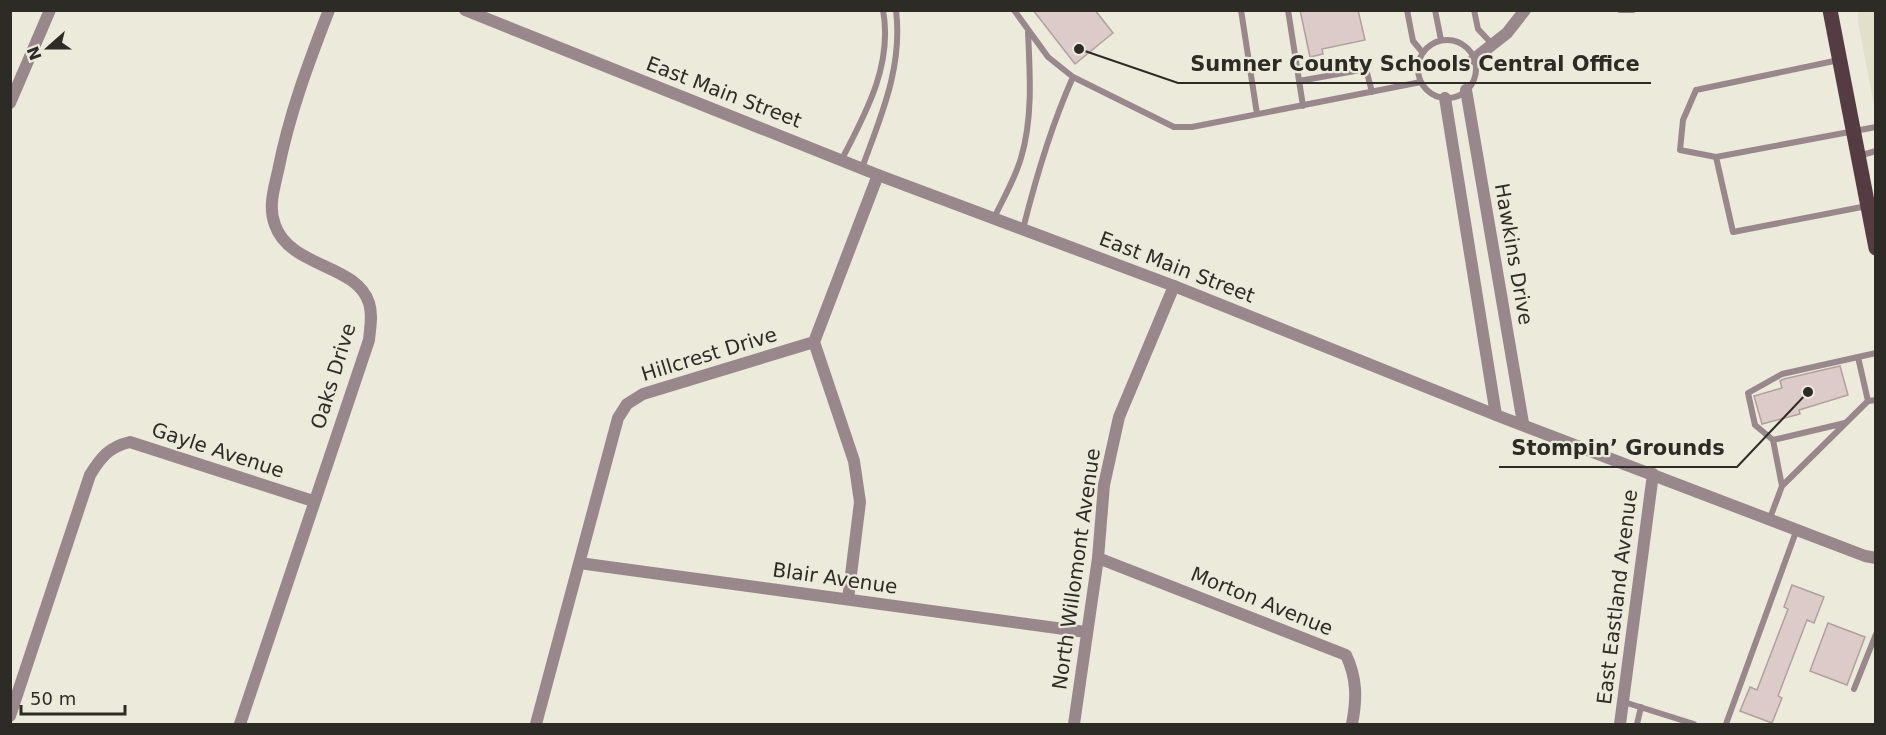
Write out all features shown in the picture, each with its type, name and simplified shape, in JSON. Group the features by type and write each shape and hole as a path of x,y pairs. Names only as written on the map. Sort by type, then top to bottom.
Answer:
{"main road":[{"path":"1830,10 1875,248"}],"street":[{"path":"10,103 50,10"},
{"name":"Oaks Drive","path":"240,724 313,501 369,340 371,318 369,303 363,291 347,277 316,264 280,239 273,222 272,196 285,132 294,100 329,10"},
{"name":"East Main Street","path":"465,10 878,175 1174,286 1496,415 1523,423 1875,558"},
{"path":"1473,59 1493,45 1518,15"},
{"name":"Hawkins Drive","path":"1466,90 1523,423"},
{"path":"1445,98 1496,415"},
{"path":"848,599 860,502 854,461 814,342 878,175"},
{"name":"North Willomont Avenue","path":"1074,724 1098,558 1104,485 1119,417 1174,286"},
{"name":"Hillcrest Drive","path":"536,724 618,418 627,404 643,394 814,342"},
{"name":"Gayle Avenue","path":"10,716 90,475 103,454 117,445 130,442 313,501"},
{"name":"East Eastland Avenue","path":"1620,724 1653,474"},
{"name":"Morton Avenue","path":"1098,558 1346,655 1355,675 1355,709 1352,724"},
{"name":"Blair Avenue","path":"579,563 1086,632"}],"lane":[{"path":"842,159 874,97 883,52 885,24 883,10"},
{"path":"862,168 891,87 899,36 896,10"},
{"path":"1014,10 1048,57 1073,77 1174,127 1192,127 1421,82"},
{"path":"1241,10 1257,114"},
{"path":"1288,10 1303,106"},
{"path":"1407,10 1413,41 1423,52"},
{"path":"1435,10 1441,40"},
{"path":"1474,10 1478,29 1493,45"},
{"path":"1620,10 1633,10"},
{"path":"994,218 1021,159 1027,129 1030,88 1028,32"},
{"path":"1466,90 1453,97 1445,98 1431,93 1421,82 1418,65 1423,52 1441,40 1457,42 1464,46 1473,59"},
{"name":"Hawkins Drive","path":"1466,90 1474,76 1473,59"},
{"path":"1839,60 1696,90 1683,120 1680,150 1716,157 1875,127"},
{"path":"1299,81 1366,69 1372,92"},
{"path":"1023,229 1037,175 1073,77"},
{"path":"1858,156 1875,151"},
{"path":"1716,157 1733,232 1868,206"},
{"path":"1782,486 1773,440 1755,425 1748,393 1782,374 1875,353"},
{"path":"1858,357 1868,401"},
{"path":"1770,518 1782,486 1868,401 1875,400"},
{"path":"1773,440 1846,423"},
{"path":"1726,724 1798,529"},
{"path":"1854,689 1875,634"},
{"path":"1623,702 1694,724"},
{"path":"1637,724 1641,707"}],"shaded area":[{"path":"1858,11 1875,11 1875,110 1858,22"}],"building":[{"path":"1033,10 1095,10 1113,33 1075,64"},
{"path":"1300,10 1358,10 1365,40 1322,49 1323,54 1310,57"},
{"path":"1840,366 1848,395 1799,410 1800,414 1762,424 1754,396 1782,388 1780,381 1784,379"},
{"path":"1792,585 1824,597 1814,623 1807,620 1778,696 1782,698 1772,723 1740,711 1750,687 1757,690 1788,609 1784,607"},
{"path":"1828,623 1865,637 1847,685 1810,671"}],"place":[{"name":"Sumner County Schools Central Office","path":"1079,49"},
{"name":"Stompin’ Grounds","path":"1808,392"}]}
